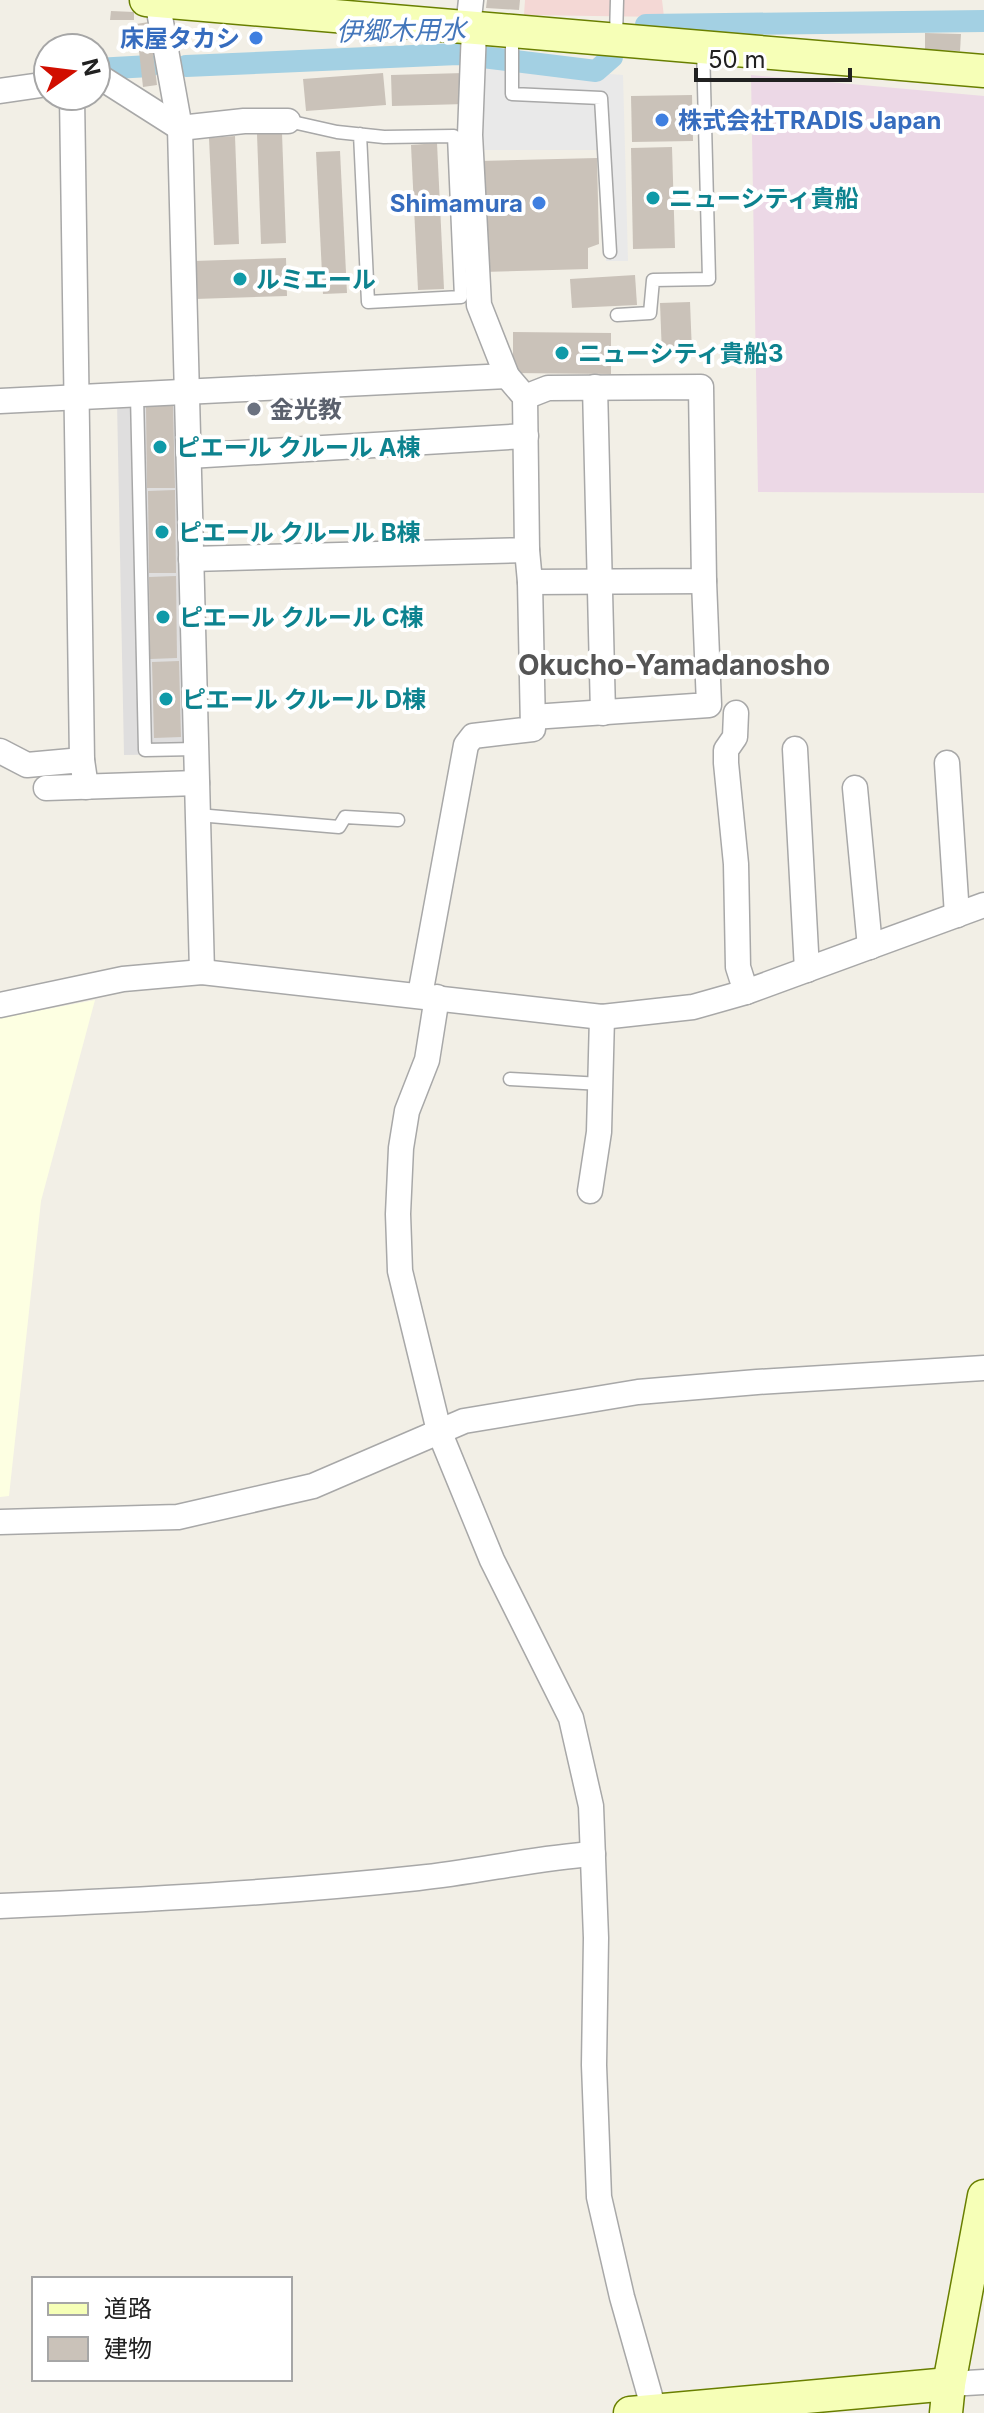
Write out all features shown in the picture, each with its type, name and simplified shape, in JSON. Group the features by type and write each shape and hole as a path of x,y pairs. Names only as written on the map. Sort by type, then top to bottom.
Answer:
{"main road":[{"path":"146,0 471,19 512,41 616,40 984,71"},
{"path":"642,2412 948,2399 984,2196"}],"street":[{"path":"157,0 180,128 202,972"},
{"path":"471,19 470,135 479,305 507,376 525,397 533,729 473,736 466,745 428,996 427,1060 407,1111 401,1148 398,1214 400,1271 439,1431 492,1560 571,1718 591,1806 599,2197 622,2297 642,2412"},
{"path":"112,85 180,128 244,121 288,121"},
{"path":"0,91 32,86"},
{"path":"72,112 82,760 86,787"},
{"path":"0,401 507,376"},
{"path":"595,387 603,713"},
{"path":"525,397 548,388 701,387 709,705 533,717"},
{"path":"189,456 526,436"},
{"path":"191,559 527,550"},
{"path":"530,582 704,581"},
{"path":"736,713 735,737 726,750 726,763 736,864 738,967 746,992"},
{"path":"795,749 807,970"},
{"path":"0,751 27,765 82,760"},
{"path":"947,763 957,915"},
{"path":"46,788 197,783"},
{"path":"855,788 870,947"},
{"path":"0,1005 123,979 202,972 602,1017 693,1007 746,992 984,905"},
{"path":"590,1191 599,1132 602,1017"},
{"path":"0,1522 178,1517 313,1486 464,1421 638,1392 984,1368"},
{"path":"0,1906 171,1899 365,1884 457,1874 554,1856 593,1854"},
{"path":"948,2399 984,2382"}],"lane":[{"path":"616,40 617,0"},
{"path":"512,41 512,94 601,98 610,252"},
{"path":"617,315 650,313 653,280 709,279 703,47"},
{"path":"288,121 384,137 454,136 461,297 368,302 360,134"},
{"path":"137,395 145,750 196,749"},
{"path":"198,815 339,827 345,817 398,820"},
{"path":"510,1079 602,1084"}],"shaded area":[{"path":"525,0 662,0 664,17 524,15"},
{"path":"481,64 623,75 628,261 606,261 600,150 482,150"},
{"path":"751,75 984,96 984,493 758,492"},
{"path":"179,399 190,754 124,755 117,402"},
{"path":"95,1000 41,1201 9,1496 0,1497 0,1018"}],"building":[{"path":"487,0 520,0 519,10 486,8"},
{"path":"111,11 134,12 134,20 110,20"},
{"path":"149,22 157,85 143,87 136,24"},
{"path":"925,33 961,34 960,51 925,50"},
{"path":"383,73 386,105 306,111 303,79"},
{"path":"464,73 465,104 392,106 391,75"},
{"path":"692,95 693,141 632,142 631,96"},
{"path":"282,133 286,243 261,244 257,134"},
{"path":"235,136 239,244 214,245 209,138"},
{"path":"437,143 444,289 418,290 411,145"},
{"name":"ニューシティ貴船","path":"672,147 675,248 633,249 631,148"},
{"path":"340,151 347,293 323,294 316,152"},
{"name":"Shimamura","path":"597,158 599,244 588,248 588,269 482,272 479,161"},
{"name":"ルミエール","path":"286,258 287,296 195,299 193,261"},
{"path":"635,275 637,305 572,308 570,279"},
{"path":"690,302 692,353 662,355 660,303"},
{"name":"ニューシティ貴船3","path":"513,332 611,333 611,374 513,373"},
{"name":"ピエール クルール A棟","path":"146,406 173,406 175,488 147,488"},
{"name":"ピエール クルール B棟","path":"175,490 176,573 149,573 148,491"},
{"name":"ピエール クルール C棟","path":"176,576 177,658 150,659 149,577"},
{"name":"ピエール クルール D棟","path":"179,661 181,737 154,738 152,662"}],"waterway":[{"name":"伊郷木用水","path":"646,25 984,21"},
{"name":"伊郷木用水","path":"186,66 458,54 596,71 612,57"},
{"name":"伊郷木用水","path":"112,68 150,66"}],"place":[{"name":"床屋タカシ","path":"256,38"},
{"name":"株式会社TRADIS Japan","path":"662,120"},
{"name":"ニューシティ貴船","path":"653,198"},
{"name":"Shimamura","path":"539,203"},
{"name":"ルミエール","path":"240,279"},
{"name":"ニューシティ貴船3","path":"562,353"},
{"name":"金光教","path":"254,409"},
{"name":"ピエール クルール A棟","path":"160,447"},
{"name":"ピエール クルール B棟","path":"162,532"},
{"name":"ピエール クルール C棟","path":"163,617"},
{"name":"ピエール クルール D棟","path":"166,699"}],"district":[{"name":"Okucho-Yamadanosho","path":"674,665"}]}
